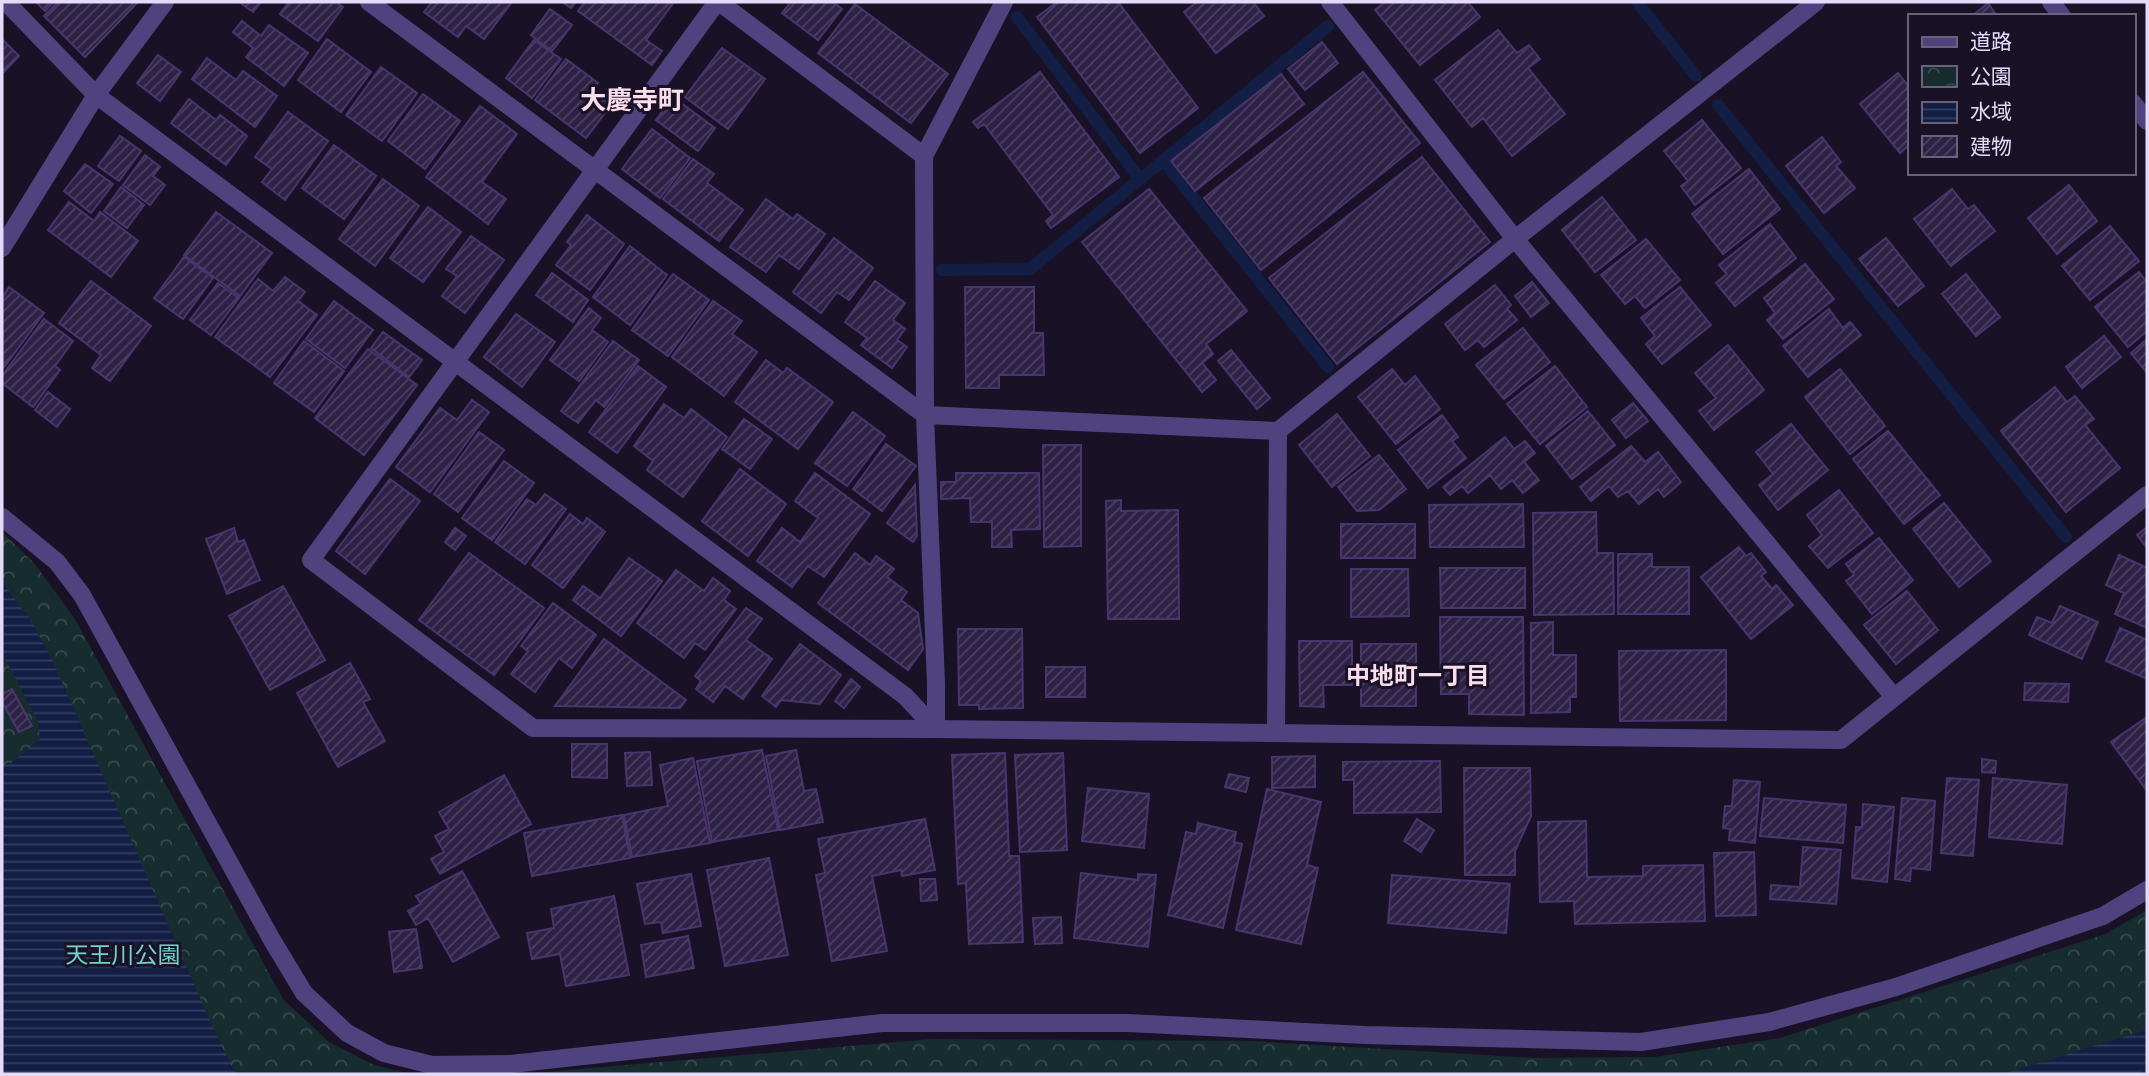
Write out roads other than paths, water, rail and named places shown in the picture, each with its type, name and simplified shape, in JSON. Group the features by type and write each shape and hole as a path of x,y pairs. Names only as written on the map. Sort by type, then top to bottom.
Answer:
{"street":[{"path":"6,2 96,95 905,696 936,729"},
{"path":"2,248 96,95 165,2"},
{"path":"369,2 925,415 1278,431 1515,239 1816,2"},
{"path":"924,156 718,2 311,560 533,728 936,729 1841,740 2147,495"},
{"path":"936,729 925,415 924,156 1004,2"},
{"path":"1330,2 1515,239 1894,697"},
{"path":"2135,106 2147,121"},
{"path":"1276,733 1278,431"},
{"path":"2,517 57,562 82,595 272,940 304,993 347,1033 384,1054 432,1065 511,1064 882,1023 1128,1023 1364,1035 1641,1042 1769,1022 1896,987 2103,916 2147,890"}],"water":[{"name":"天王川公園","path":"2,582 29,618 52,659 218,1039 236,1074 2,1074 2,765 9,765 40,739 38,721 2,653"},
{"path":"2147,1030 2147,1070 2134,1074 2002,1074"}],"waterway":[{"path":"1637,2 1696,76"},
{"path":"1017,17 1140,179"},
{"path":"942,270 1030,269 1328,26"},
{"path":"1718,105 2066,537"},
{"path":"1163,160 1328,367"}],"district":[{"name":"大慶寺町","path":"632,99"},
{"name":"中地町一丁目","path":"1418,675"}]}
